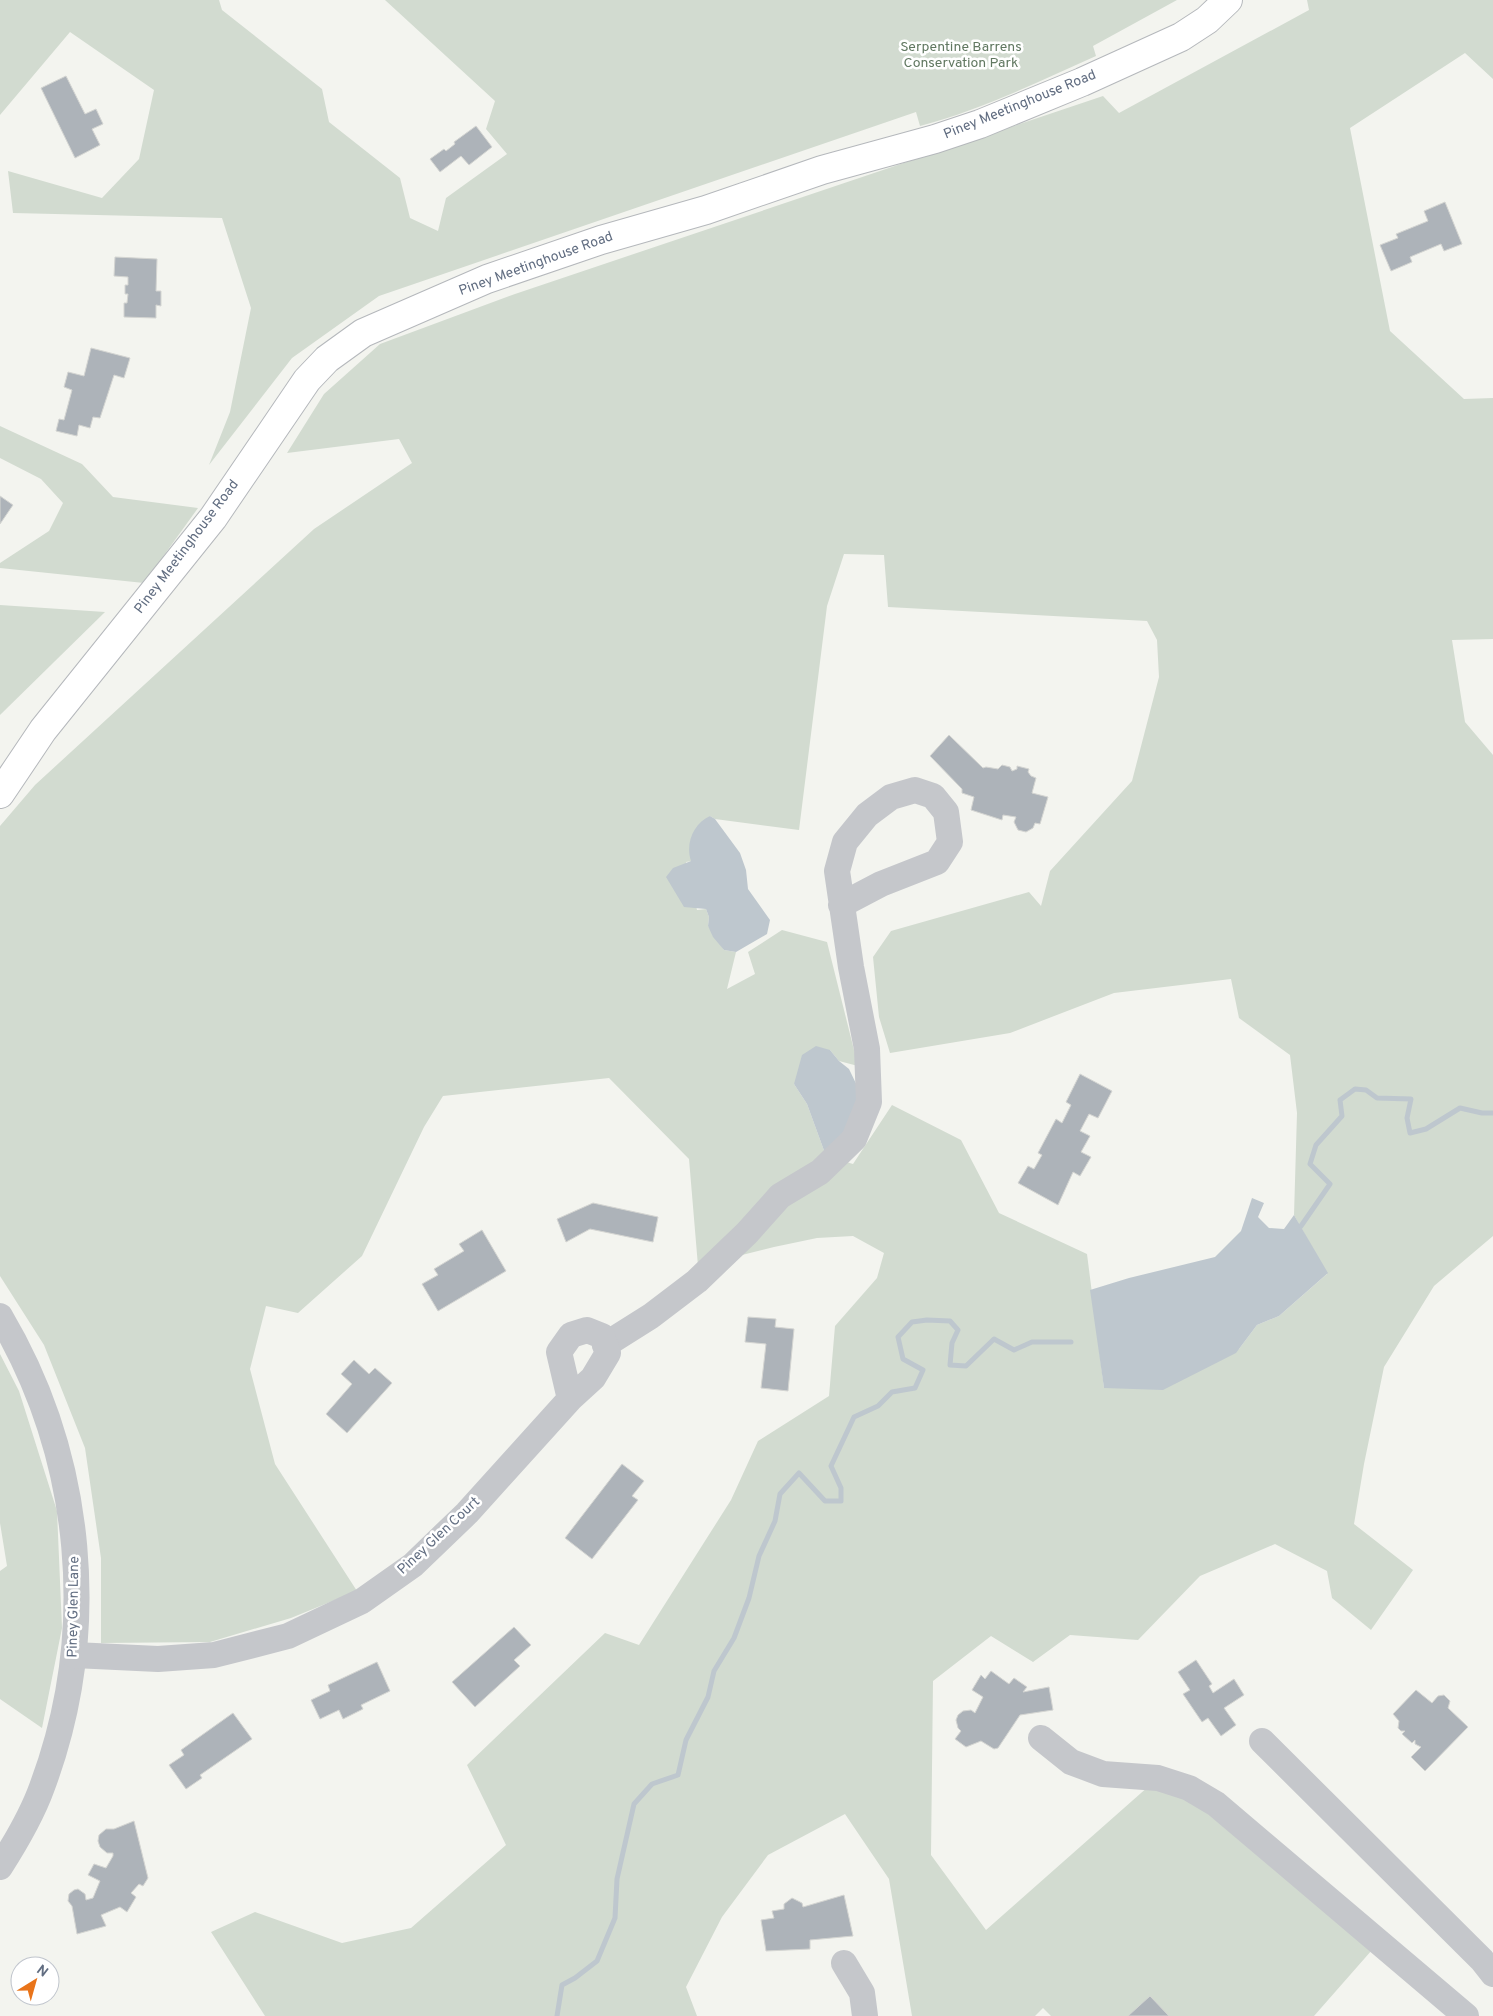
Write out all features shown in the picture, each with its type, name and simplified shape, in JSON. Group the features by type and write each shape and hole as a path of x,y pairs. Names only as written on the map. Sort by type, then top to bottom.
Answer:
{"main road":[{"name":"Piney Meetinghouse Road","path":"0,794 42,730 213,518 307,380 326,359 363,333 486,279 600,240 706,210 822,170 935,139 980,124 1082,82 1181,37 1207,20 1228,0"}],"street":[{"path":"570,1399 559,1352 571,1335 587,1330 602,1336 605,1345 651,1316 698,1281 747,1233 780,1196 820,1172 854,1139 869,1102 867,1049 841,905 837,871 845,842 867,815 891,797 915,790 933,796 946,812 950,842 937,862 881,884 841,905"},
{"name":"Piney Glen Lane","path":"0,1316 10,1333 49,1421 69,1498 77,1567 74,1655 62,1721 42,1788 15,1843 0,1867"},
{"name":"Piney Glen Court","path":"74,1655 158,1659 214,1655 288,1636 362,1601 413,1565 467,1513 570,1399 593,1378 608,1353 605,1345"},
{"path":"1041,1738 1071,1762 1103,1774 1158,1778 1189,1788 1216,1804 1466,2016"},
{"path":"1262,1741 1482,1960 1493,1974"},
{"path":"844,1963 862,1993 866,2016"}],"green space":[{"name":"Serpentine Barrens Conservation Park","path":"0,0 219,0 222,10 322,89 329,122 400,178 410,218 438,231 446,198 507,154 486,129 495,101 385,0 1177,0 1093,46 1096,56 1009,95 965,112 920,126 916,112 379,296 292,358 209,465 230,412 251,308 222,218 13,213 8,171 102,198 139,159 154,90 70,32 0,115"},
{"path":"1307,0 1493,0 1493,79 1465,53 1350,128 1390,331 1464,399 1493,398 1493,639 1452,640 1465,722 1493,755 1493,1236 1434,1286 1384,1367 1354,1524 1413,1570 1371,1630 1332,1598 1327,1571 1275,1544 1200,1576 1138,1640 1070,1635 1033,1662 991,1636 933,1681 931,1855 986,1930 1158,1778 1189,1788 1379,1942 1314,2016 1051,2016 1043,2008 1035,2016 912,2016 889,1879 845,1814 768,1855 722,1917 686,1987 697,2016 265,2016 211,1932 255,1912 342,1943 411,1928 506,1845 467,1765 605,1633 639,1645 731,1500 758,1441 829,1396 835,1326 877,1278 884,1253 853,1236 817,1238 698,1266 689,1159 609,1078 443,1096 424,1127 362,1256 298,1313 266,1306 250,1369 275,1464 357,1591 291,1618 210,1642 101,1643 101,1558 85,1448 44,1345 0,1276 0,826 35,785 314,529 412,463 399,439 287,453 324,394 380,344 515,294 1103,96 1119,113 1309,10","holes":["844,554 884,555 888,607 1147,621 1157,640 1159,677 1132,781 1050,871 1041,906 1029,892 891,931 873,957 879,1017 890,1053 1010,1033 1114,993 1231,979 1239,1018 1290,1055 1297,1113 1294,1215 1327,1274 1279,1316 1257,1325 1239,1349 1104,1388 1087,1254 999,1213 961,1140 892,1105 853,1164 826,1156 807,1104 794,1084 830,1050 839,1061 858,1066 827,942 782,930 748,952 755,974 727,989 736,952 724,950 708,926 709,917 706,909 697,910 686,862 691,861 710,816 715,819 799,830 827,606"]},
{"path":"0,426 82,464 113,497 198,508 144,583 0,568 0,563 49,531 63,503 41,479 0,458"},
{"path":"0,605 105,612 0,715"},
{"path":"0,1354 19,1391 57,1511 62,1628 42,1728 0,1699 0,1571 7,1566 0,1523"}],"shaded area":[{"path":"710,816 715,819 740,853 746,870 748,889 770,920 767,934 736,952 724,950 713,937 708,926 709,917 706,909 684,907 666,877 673,868 691,861 689,847 692,834 699,823"},
{"path":"816,1046 830,1050 849,1069 862,1096 860,1109 826,1156 807,1104 794,1084 802,1055"},
{"path":"1252,1198 1264,1203 1258,1217 1269,1228 1284,1229 1294,1215 1328,1273 1279,1316 1257,1325 1236,1353 1163,1390 1104,1388 1090,1290 1129,1278 1215,1257 1241,1231"}],"building":[{"path":"66,76 85,114 96,109 103,124 92,129 100,145 75,158 41,88"},
{"path":"476,126 492,147 469,165 461,156 440,172 430,159 444,149 446,151 455,144 454,142"},
{"path":"1445,202 1462,244 1444,251 1441,244 1410,257 1412,262 1391,271 1380,245 1398,238 1396,234 1428,221 1424,211"},
{"path":"115,257 157,259 156,291 161,291 161,306 156,305 156,318 124,317 124,303 127,303 128,294 125,294 125,285 128,285 128,277 114,276"},
{"path":"91,348 130,358 124,378 114,375 100,418 93,417 90,428 79,425 77,436 56,431 59,419 64,420 72,390 64,387 68,372 84,376"},
{"path":"0,496 13,505 0,524"},
{"path":"949,735 983,768 998,769 1002,765 1010,767 1012,771 1017,769 1017,766 1029,769 1028,772 1031,776 1036,778 1032,793 1048,797 1040,824 1035,823 1033,828 1026,832 1018,830 1014,822 1016,817 1003,815 1002,820 971,810 974,797 962,793 962,789 930,756"},
{"path":"1080,1074 1112,1091 1098,1118 1089,1114 1080,1131 1090,1136 1081,1152 1091,1157 1080,1176 1073,1172 1058,1205 1018,1183 1028,1166 1034,1169 1042,1155 1038,1153 1056,1119 1062,1123 1071,1105 1066,1102"},
{"path":"593,1203 658,1217 653,1242 590,1229 566,1242 557,1219"},
{"path":"482,1230 506,1271 438,1311 422,1284 438,1275 434,1269 464,1251 459,1244"},
{"path":"748,1317 776,1319 775,1327 794,1329 788,1391 761,1388 766,1344 745,1342"},
{"path":"354,1360 369,1374 375,1368 392,1383 347,1433 326,1414 352,1384 341,1374"},
{"path":"622,1464 644,1481 632,1496 638,1500 592,1559 565,1538"},
{"path":"514,1627 531,1645 514,1660 520,1666 475,1707 452,1682"},
{"path":"1196,1660 1212,1684 1209,1686 1213,1693 1234,1679 1244,1695 1224,1708 1236,1725 1221,1736 1208,1718 1202,1722 1183,1694 1190,1690 1178,1672"},
{"path":"377,1662 390,1691 361,1705 363,1709 343,1719 339,1710 320,1719 311,1700 330,1691 328,1685"},
{"path":"991,1671 1009,1684 1014,1678 1027,1687 1023,1692 1049,1687 1053,1710 1020,1715 998,1748 994,1749 981,1741 966,1747 955,1739 961,1731 956,1720 963,1711 971,1710 975,1713 983,1697 972,1690 981,1675 985,1679"},
{"path":"1416,1690 1432,1703 1438,1696 1444,1695 1450,1701 1448,1708 1468,1727 1425,1771 1411,1757 1421,1747 1415,1744 1415,1740 1412,1743 1402,1734 1405,1731 1401,1731 1398,1728 1399,1721 1393,1714"},
{"path":"233,1713 252,1739 200,1775 202,1778 186,1789 169,1765 184,1755 181,1750"},
{"path":"134,1821 148,1878 143,1886 139,1884 131,1893 136,1897 127,1912 120,1907 101,1915 106,1926 77,1934 72,1906 68,1901 69,1894 78,1889 85,1894 86,1900 93,1898 100,1881 88,1875 94,1864 106,1868 113,1856 113,1853 107,1853 100,1847 99,1835 106,1829 114,1829"},
{"path":"844,1895 853,1936 810,1940 810,1949 766,1951 761,1920 774,1918 772,1911 784,1909 784,1904 792,1898 802,1903 803,1907"},
{"path":"1150,1996 1169,2016 1128,2016"}],"waterway":[{"path":"1301,1226 1330,1184 1310,1164 1316,1145 1342,1116 1340,1100 1355,1089 1366,1090 1377,1098 1411,1099 1407,1118 1410,1133 1426,1129 1460,1108 1482,1113 1493,1113"},
{"path":"557,2016 562,1985 575,1978 597,1961 615,1918 617,1879 634,1804 652,1784 678,1775 686,1740 708,1697 714,1671 734,1638 749,1598 759,1556 775,1521 780,1494 799,1473 825,1501 841,1501 841,1488 831,1466 854,1417 878,1406 892,1392 915,1388 923,1370 903,1359 898,1337 912,1322 927,1320 950,1321 958,1330 952,1343 950,1365 966,1366 994,1339 1014,1350 1032,1342 1071,1342"}]}
